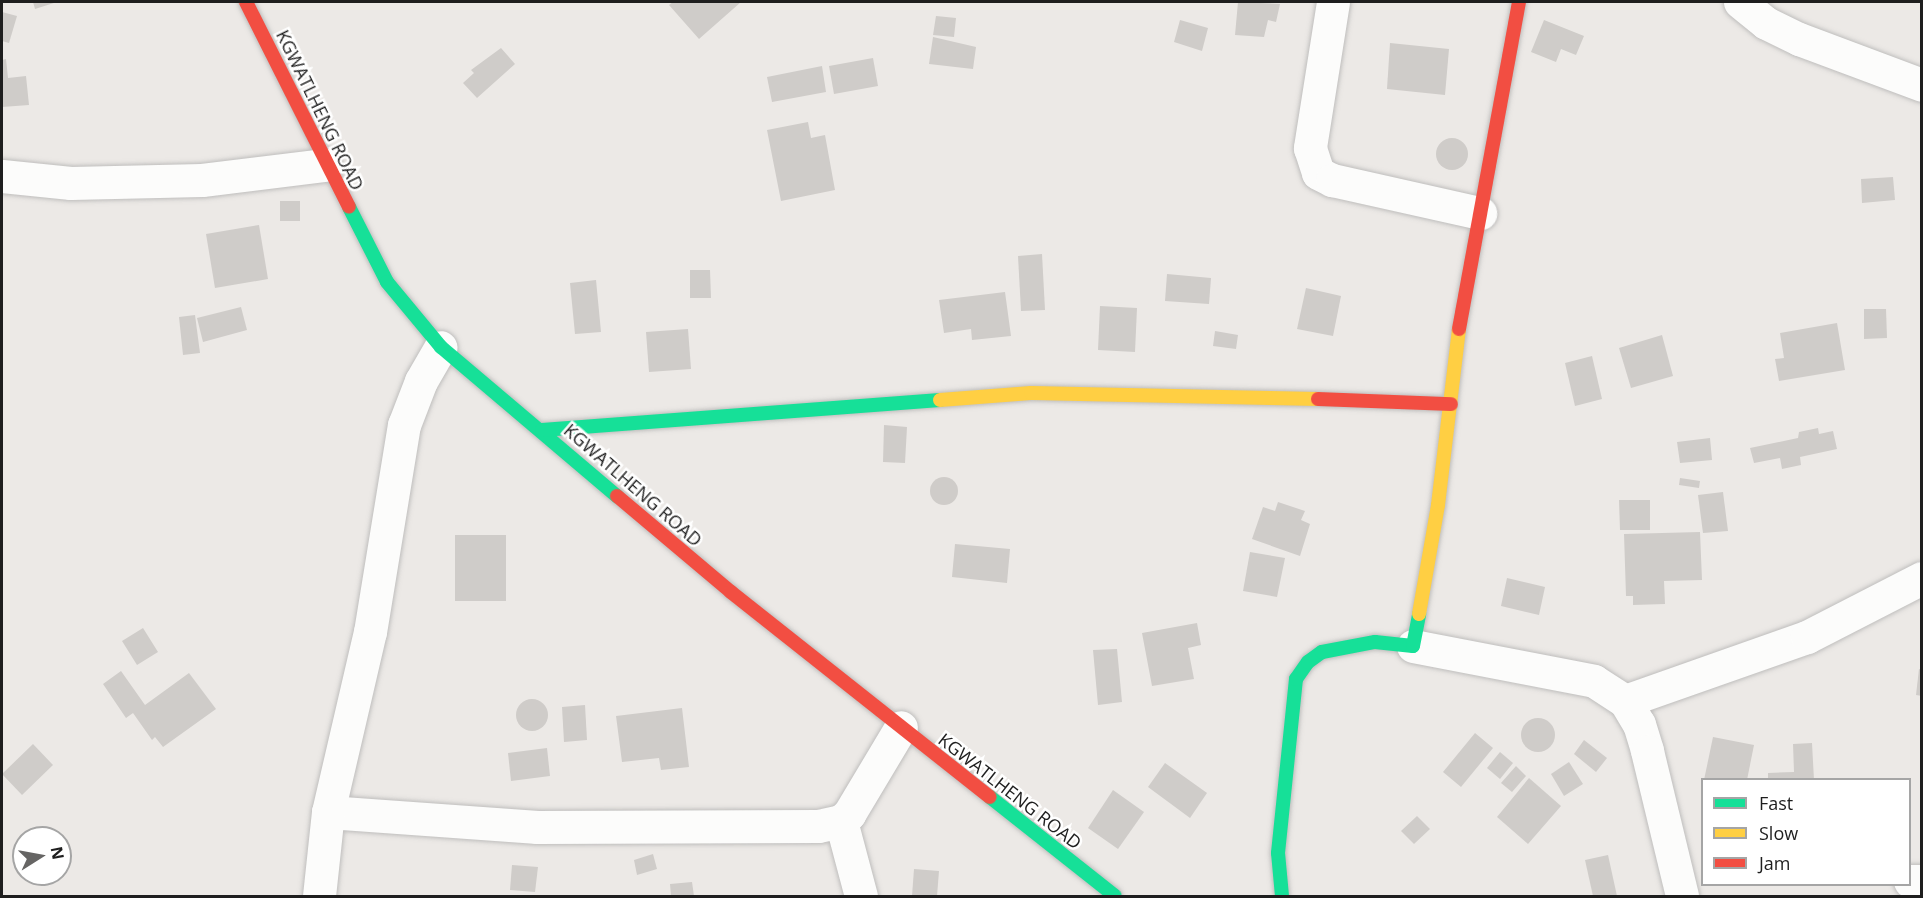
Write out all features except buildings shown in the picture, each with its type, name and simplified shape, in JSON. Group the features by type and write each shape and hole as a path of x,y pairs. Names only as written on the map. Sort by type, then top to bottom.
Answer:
{"street":[{"name":"KGWATLHENG ROAD","path":"246,2 325,165 387,282 441,347 731,592 1115,897"},
{"path":"1334,2 1310,148 1318,172 1332,180 1480,213"},
{"path":"1413,646 1450,404 1461,315 1519,2"},
{"path":"1740,2 1766,23 1799,39 1922,85"},
{"path":"2,176 71,183 202,180 325,165"},
{"path":"319,897 328,812 370,632 404,425 421,381 441,347"},
{"path":"542,430 1031,393 1154,393 1450,404"},
{"path":"1625,701 1807,637 1922,578"},
{"path":"1282,897 1278,853 1296,679 1308,662 1322,652 1375,642 1413,646 1594,681 1625,701 1639,724 1688,888"},
{"path":"328,812 537,827 818,826 841,821 849,814 901,728"},
{"path":"841,821 861,897"}],"traffic: fast":[{"path":"349,207 387,282 441,347 617,496"},
{"path":"542,430 940,400"},
{"path":"1282,896 1278,853 1296,679 1308,662 1322,652 1375,642 1413,646 1419,614"},
{"path":"990,797 1115,896"}],"traffic: slow":[{"path":"1419,614 1438,505 1459,329"},
{"path":"940,400 1031,393 1318,399"}],"traffic: jam":[{"path":"246,2 349,207"},
{"path":"1459,329 1519,2"},
{"path":"1318,399 1451,404"},
{"path":"617,496 731,592 990,797"}]}
